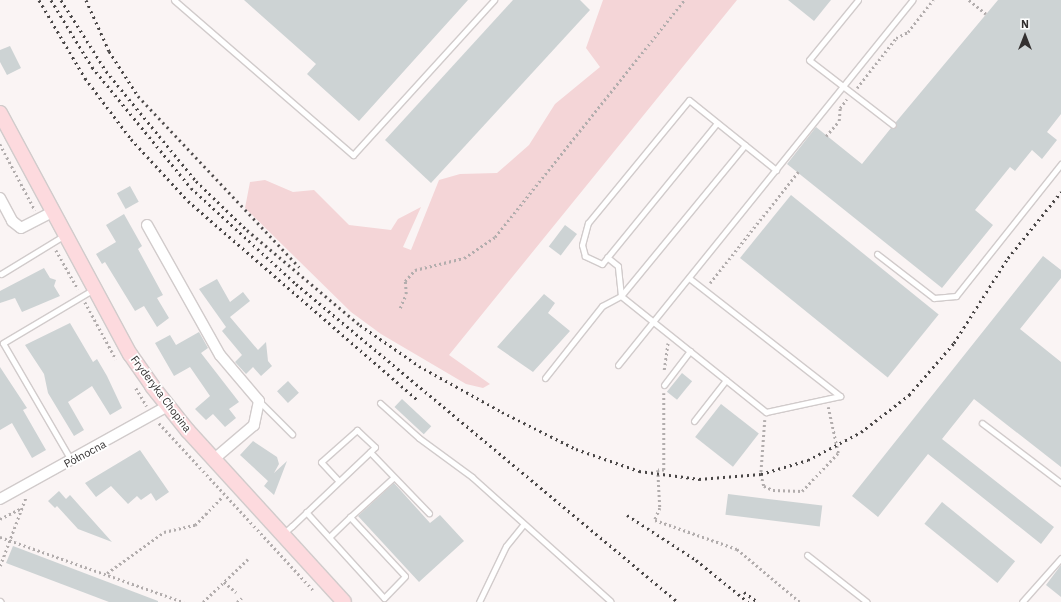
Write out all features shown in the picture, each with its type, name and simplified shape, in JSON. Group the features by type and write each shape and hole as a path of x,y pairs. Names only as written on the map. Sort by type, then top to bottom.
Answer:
{"street":[{"name":"Fryderyka Chopina","path":"0,113 130,354 168,406 344,602"},
{"path":"0,198 12,221 21,228 53,212"},
{"path":"147,225 220,355 259,401 254,425 214,459"},
{"name":"Północna","path":"0,499 72,461 168,406"}],"lane":[{"path":"174,0 353,155 494,0"},
{"path":"858,0 809,60 893,125"},
{"path":"618,365 912,0"},
{"path":"717,123 602,264 585,256 582,245 588,224 688,100 745,145 776,170"},
{"path":"545,378 602,306 621,296 745,145"},
{"path":"877,254 934,298 956,296 1061,164"},
{"path":"1,274 66,235"},
{"path":"608,257 618,266 621,296 766,412 840,396 689,278"},
{"path":"72,461 3,343 94,289"},
{"path":"664,385 690,351"},
{"path":"694,421 726,380"},
{"path":"259,401 292,434"},
{"path":"380,403 419,438 472,477 522,526 610,601"},
{"path":"982,423 1061,483"},
{"path":"282,534 306,512 370,452 375,447 357,430 321,462 339,481"},
{"path":"370,452 429,513"},
{"path":"329,537 394,477"},
{"path":"306,512 384,598 405,576 350,517"},
{"path":"479,602 506,546 522,526"},
{"path":"807,555 867,602"},
{"path":"1022,602 1061,558"}],"path":[{"path":"400,308 406,294 405,281 415,270 464,258 495,237 684,0"},
{"path":"826,136 839,121 840,108 851,94 896,38 908,32 933,0"},
{"path":"969,0 986,14"},
{"path":"704,290 798,172"},
{"path":"669,334 664,385 664,470 658,470 660,508 655,520 739,550 800,602"},
{"path":"766,412 761,474 764,486 773,490 802,491 838,453 826,399"},
{"path":"0,566 28,493"},
{"path":"106,574 164,532 195,525 222,497"},
{"path":"0,519 22,508"},
{"path":"206,513 209,517"},
{"path":"0,536 11,538 184,602"},
{"path":"203,602 248,559"},
{"path":"224,582 236,592"},
{"path":"237,602 242,598"}],"shaded area":[{"path":"603,0 737,0 449,355 490,384 483,388 466,384 381,334 351,312 245,208 250,182 265,180 293,192 314,190 349,225 391,230 398,219 421,207 403,247 411,250 439,180 460,174 497,173 529,145 555,104 600,67 586,48"}],"building":[{"path":"244,0 468,0 359,121 307,74 316,64"},
{"path":"513,0 580,0 590,10 431,183 385,140"},
{"path":"788,0 831,0 814,21"},
{"path":"998,0 1061,0 1061,114 1047,132 1057,140 1042,159 1032,150 1015,171 1010,167 975,210 993,225 942,288 787,164 816,127 862,164 891,128 896,128 896,122"},
{"path":"10,46 21,68 7,75 0,62 0,50"},
{"path":"130,186 139,202 126,209 117,193"},
{"path":"791,195 939,315 888,378 740,258"},
{"path":"124,214 142,246 138,249 163,295 157,298 169,318 157,327 144,306 135,311 105,262 102,264 96,254 116,242 106,225"},
{"path":"565,225 577,234 561,256 549,247"},
{"path":"1043,256 1061,270 1061,278 1020,329 1061,362 1061,467 974,399 942,439 1054,527 1041,544 928,454 878,517 852,496"},
{"path":"44,268 50,278 56,280 54,286 60,296 22,312 15,298 0,303 0,291"},
{"path":"217,279 230,302 243,292 250,301 230,317 258,350 266,342 268,361 272,366 261,376 253,367 246,374 235,362 242,355 222,331 226,327 199,289"},
{"path":"544,294 555,303 548,313 570,331 533,372 497,347"},
{"path":"70,323 93,362 97,359 122,408 110,415 92,386 68,402 84,430 74,436 48,393 44,374 25,345"},
{"path":"199,332 208,348 201,353 239,402 229,409 236,418 225,427 213,414 206,420 195,409 210,396 190,367 174,376 155,343 170,335 176,345"},
{"path":"0,367 27,408 23,410 46,450 32,458 12,423 0,430"},
{"path":"682,373 692,381 677,400 667,392"},
{"path":"288,381 299,393 288,403 277,391"},
{"path":"402,399 431,426 424,434 394,407"},
{"path":"721,404 759,434 733,467 695,437"},
{"path":"253,441 277,457 279,464 274,473 287,461 274,495 264,486 268,481 240,455"},
{"path":"140,450 169,492 156,501 151,493 141,500 137,496 128,504 111,486 96,497 85,483"},
{"path":"394,483 430,523 440,515 464,541 419,582 358,516"},
{"path":"59,491 66,499 70,495 112,542 78,529 57,506 55,508 48,501"},
{"path":"728,494 822,506 820,526 725,515"},
{"path":"942,502 1015,561 997,583 924,524"},
{"path":"13,546 158,602 109,602 6,563"},
{"path":"1061,565 1061,597 1046,585"}],"railway":[{"path":"39,0 85,78 131,139 188,201 418,400"},
{"path":"51,0 92,67 191,188 296,284 677,602"},
{"path":"61,0 106,71 196,181 247,230 360,325 419,366 502,412 576,449 639,471 699,479 761,474 808,460 861,432 909,395 954,343 1008,258 1061,192"},
{"path":"86,0 109,51 138,96 299,267"},
{"path":"627,515 696,560 748,602"},
{"path":"744,592 758,602"}]}
